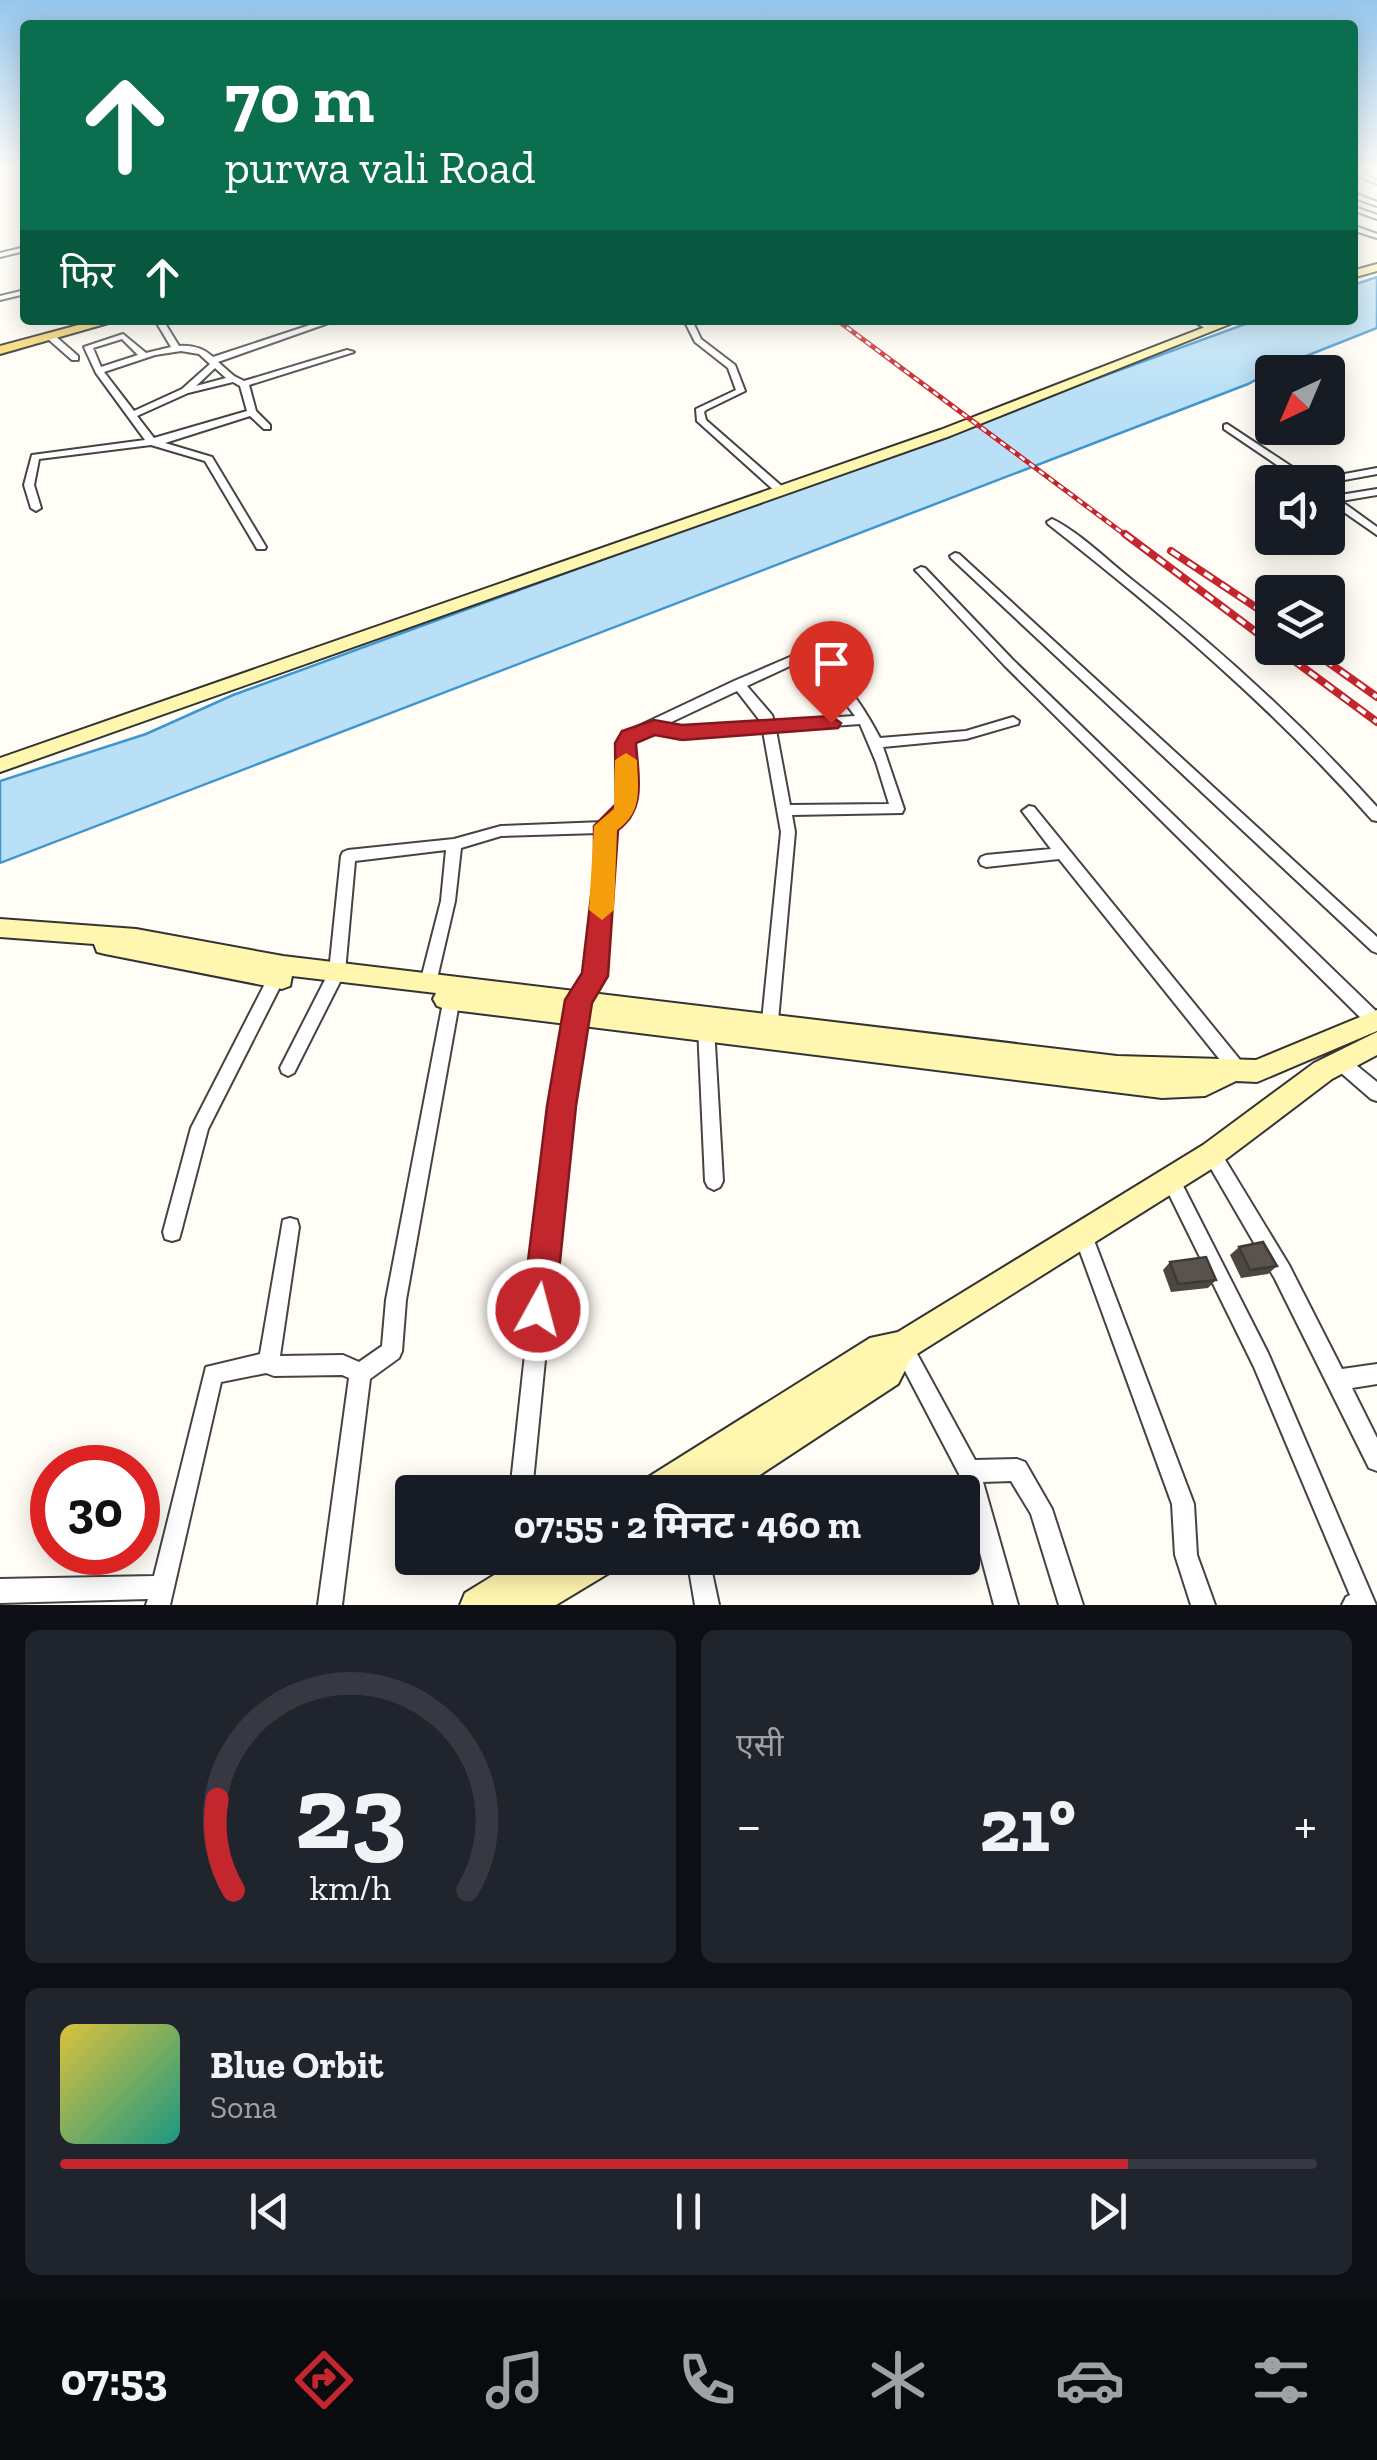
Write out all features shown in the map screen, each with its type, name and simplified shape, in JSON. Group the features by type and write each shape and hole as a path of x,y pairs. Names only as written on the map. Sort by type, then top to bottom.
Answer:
{"main road":[{"path":"0,350 89,325"},
{"path":"0,765 945,433 1220,325"},
{"path":"0,928 69,935 133,954 705,1021 1120,1082 1199,1087 1218,1083 1376,1026"},
{"path":"333,978 428,983 453,993"},
{"path":"705,1021 770,1021 1118,1067 1242,1072 1286,1099"},
{"path":"681,1475 880,1348 902,1347 1212,1154 1340,1061 1376,1026"},
{"path":"733,1475 888,1373 902,1347"},
{"path":"478,1605 553,1575"}],"street":[{"path":"162,325 176,348"},
{"path":"185,391 209,360 317,325"},
{"path":"690,325 698,340 732,367 741,391 699,411 702,421 781,491"},
{"path":"1206,325 1212,328"},
{"path":"145,357 123,336 96,342 88,352 152,442 208,460 261,548"},
{"path":"50,337 75,358"},
{"path":"100,370 189,346 231,380 244,384 350,352"},
{"path":"131,416 185,391 231,380"},
{"path":"244,384 252,412 267,427"},
{"path":"36,508 29,485 35,457 152,442 252,412"},
{"path":"1227,427 1285,465"},
{"path":"1345,476 1377,471"},
{"path":"1345,496 1377,492"},
{"path":"1345,509 1374,528"},
{"path":"1052,522 1178,618 1332,763 1377,816"},
{"path":"955,556 1377,947"},
{"path":"922,570 1009,663 1376,1026"},
{"path":"288,1068 333,978 348,856 454,844 501,830 606,826 624,814 627,804 626,743 630,736 654,728 676,711 804,655 839,682 879,743 897,808 786,810"},
{"path":"738,684 770,727 786,810 788,832 770,1021"},
{"path":"654,728 682,732 861,720"},
{"path":"879,743 966,735 1013,721"},
{"path":"1029,811 1242,1072"},
{"path":"524,1475 558,1152 578,1008 594,976 606,871 606,826"},
{"path":"428,983 448,900 454,844"},
{"path":"986,861 1061,853"},
{"path":"172,1232 200,1128 280,972"},
{"path":"330,1605 360,1373 392,1352 396,1300 453,993"},
{"path":"705,1021 714,1181"},
{"path":"1340,1061 1377,1093"},
{"path":"1212,1154 1282,1272 1377,1460"},
{"path":"1170,1180 1261,1360 1365,1605 1354,1605"},
{"path":"269,1362 290,1226"},
{"path":"1083,1235 1183,1504 1186,1556 1203,1605"},
{"path":"902,1347 969,1470 1006,1605"},
{"path":"269,1362 274,1366 343,1365 360,1373"},
{"path":"0,1591 161,1596 213,1374 269,1362"},
{"path":"1338,1380 1377,1374"},
{"path":"969,1470 1017,1470 1041,1509 1071,1605"},
{"path":"701,1575 707,1605"}],"water":[{"path":"1377,277 1377,328 1309,355 1255,355 1255,380 1248,384 0,863 0,781 146,734 233,695 1242,325 1358,325 1358,283"}],"building":[{"path":"1263,1242 1277,1266 1250,1270 1239,1247"},
{"path":"1206,1257 1216,1280 1178,1284 1170,1262"}],"railway":[{"path":"844,325 1128,537"},
{"path":"1125,534 1255,631"},
{"path":"1171,551 1255,607"},
{"path":"1300,665 1377,722"},
{"path":"1332,665 1377,697"}],"slow traffic":[{"path":"602,910 606,826 624,814 626,760"}],"route":[{"path":"538,1310 561,1106 579,1000 594,976 606,871 606,826 624,814 627,804 626,743 630,736 654,728 682,732 831,723"}]}
